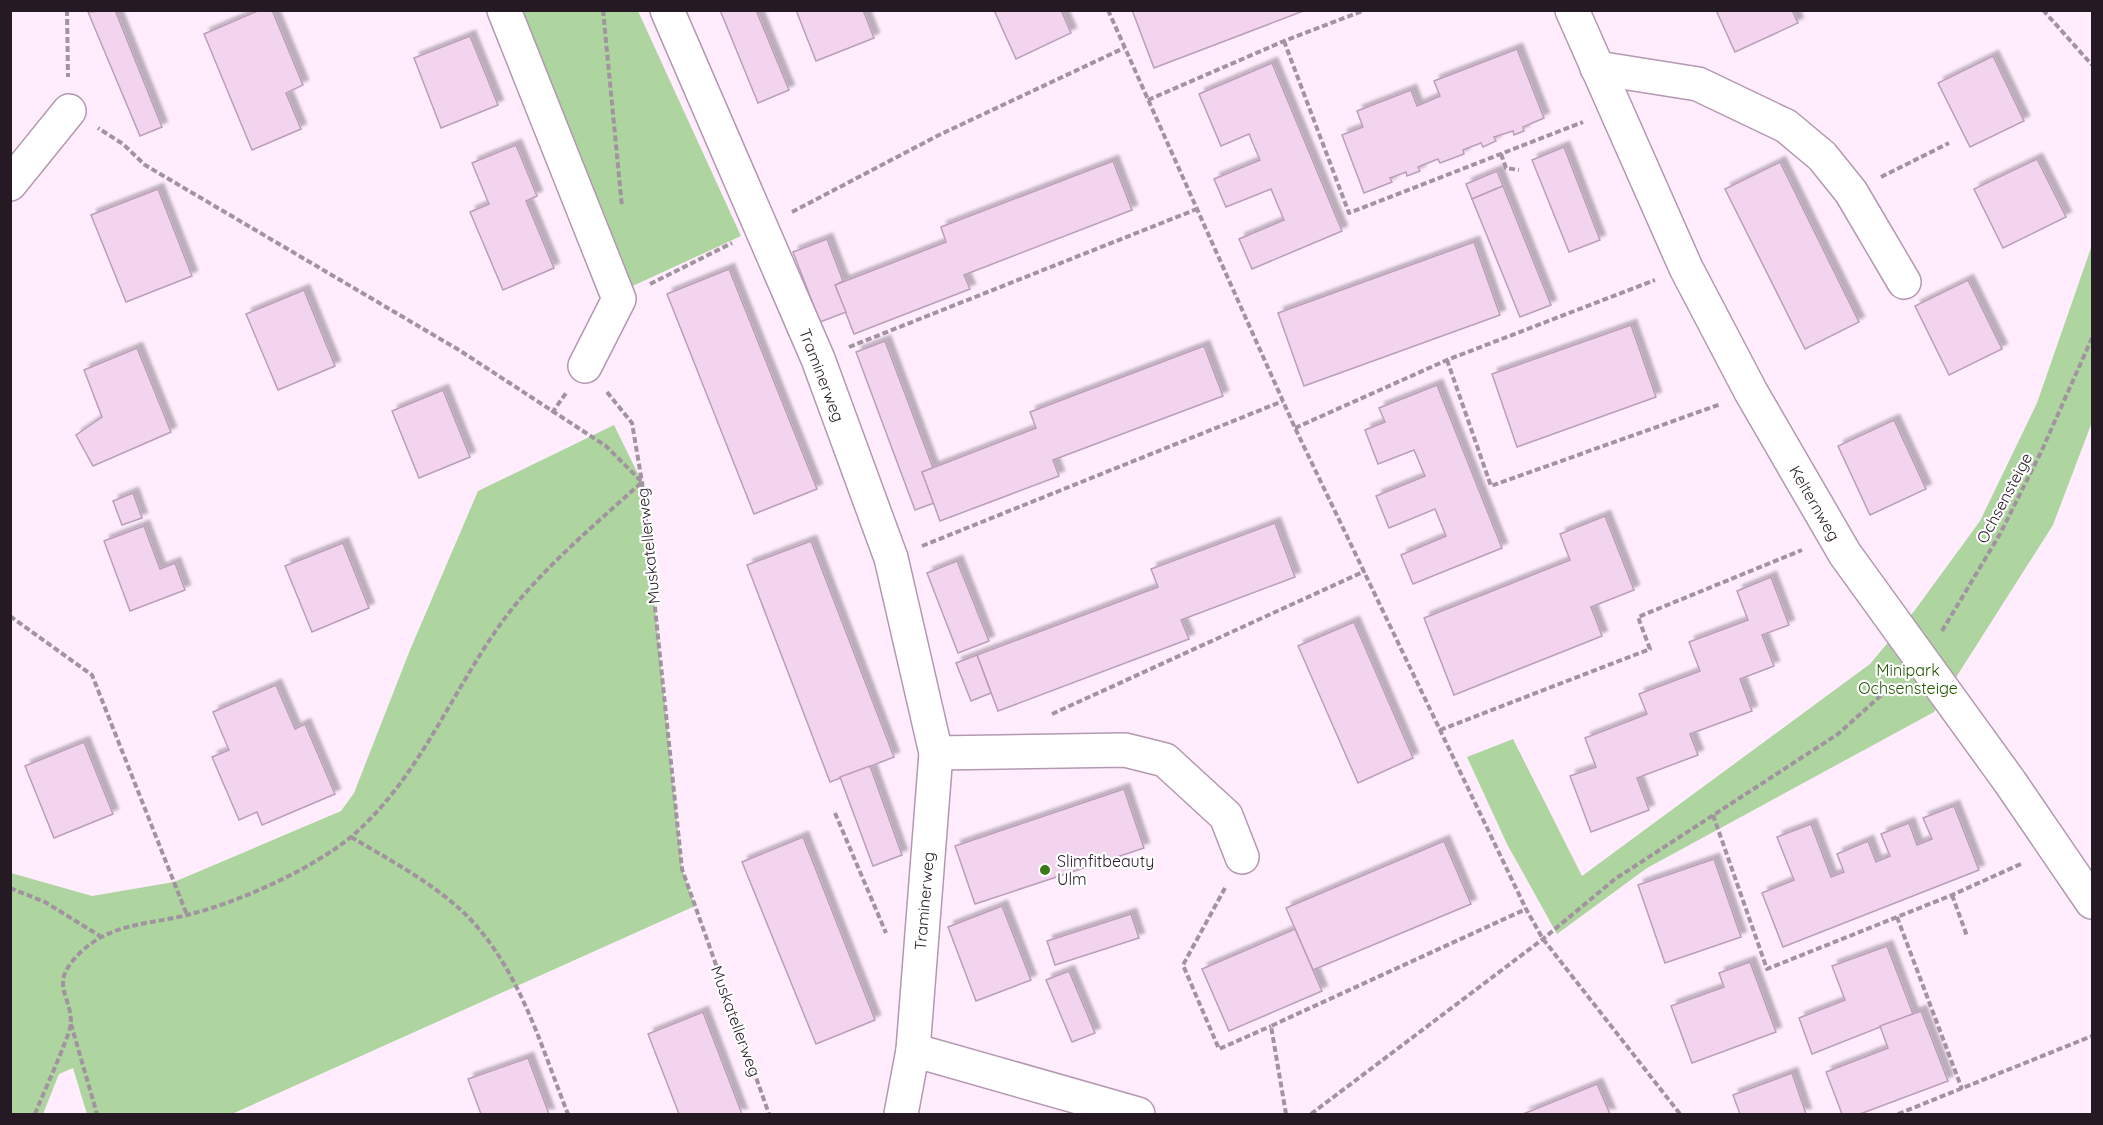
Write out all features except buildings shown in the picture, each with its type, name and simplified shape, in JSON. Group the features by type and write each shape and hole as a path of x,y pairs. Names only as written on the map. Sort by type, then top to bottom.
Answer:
{"street":[{"path":"504,10 619,298 585,366"},
{"name":"Traminerweg","path":"667,10 818,359 891,558 936,753 913,1050 901,1114"},
{"name":"Kelternweg","path":"1572,10 1686,268 1751,392 1845,554 2057,848 2092,902"},
{"path":"1597,68 1656,75 1698,84 1786,126 1822,156 1851,192 1904,282"},
{"path":"10,184 69,111"},
{"path":"936,753 1125,750 1165,760 1226,816 1242,857"},
{"path":"913,1050 1138,1114"}],"path":[{"path":"67,10 69,111"},
{"path":"603,10 622,210"},
{"path":"1108,10 1295,428 1526,909 1543,939 1680,1114"},
{"path":"1148,100 1284,41 1365,10"},
{"path":"2043,10 2092,65"},
{"path":"1284,41 1350,213 1614,109"},
{"path":"619,298 761,229 939,135 1124,48"},
{"path":"1851,192 1949,143"},
{"path":"97,1114 63,994 63,976 74,959 100,936 118,928 187,915 270,884 311,863 351,837 385,802 509,613 561,558 642,482 606,446 459,350 146,165 123,144"},
{"path":"1501,154 1506,168 1519,170"},
{"path":"818,359 1197,209"},
{"path":"1295,428 1447,360 1686,268"},
{"name":"Ochsensteige","path":"1311,1114 1543,939 1615,879 1838,734 1921,660 1946,626 2000,534 2042,450 2092,338"},
{"path":"1447,360 1491,486 1751,392"},
{"name":"Muskatellerweg","path":"585,366 632,423 642,482 682,869 769,1114"},
{"path":"891,558 1283,401"},
{"path":"1440,730 1650,649 1638,616 1809,547 1830,528"},
{"path":"1034,750 1040,720 1365,571"},
{"path":"10,616 92,675 187,915"},
{"path":"836,813 889,942"},
{"path":"1713,815 1767,969 1952,895 2057,848"},
{"path":"351,837 418,878 460,909 486,936 508,969 568,1114"},
{"path":"1242,857 1183,965 1219,1049 1526,909"},
{"path":"10,888 45,902 100,936"},
{"path":"1952,895 1967,936"},
{"path":"1897,917 1962,1089"},
{"path":"35,1114 71,1023"},
{"path":"1271,1026 1286,1114"},
{"path":"1898,1114 2092,1036"}],"green space":[{"path":"511,11 638,11 741,236 624,290"},
{"name":"Minipark Ochsensteige","path":"2092,245 2092,422 2053,525 1934,712 1647,868 1557,934 1507,844 1467,757 1513,739 1582,876 1870,664 1915,610 1980,521 2037,403"},
{"path":"614,425 642,482 682,869 695,906 232,1114 87,1114 73,1068 59,1074 43,1114 11,1114 11,873 92,896 174,882 341,811 354,793 410,650 478,491"}],"place":[{"name":"Slimfitbeauty Ulm","path":"1045,870"}]}
